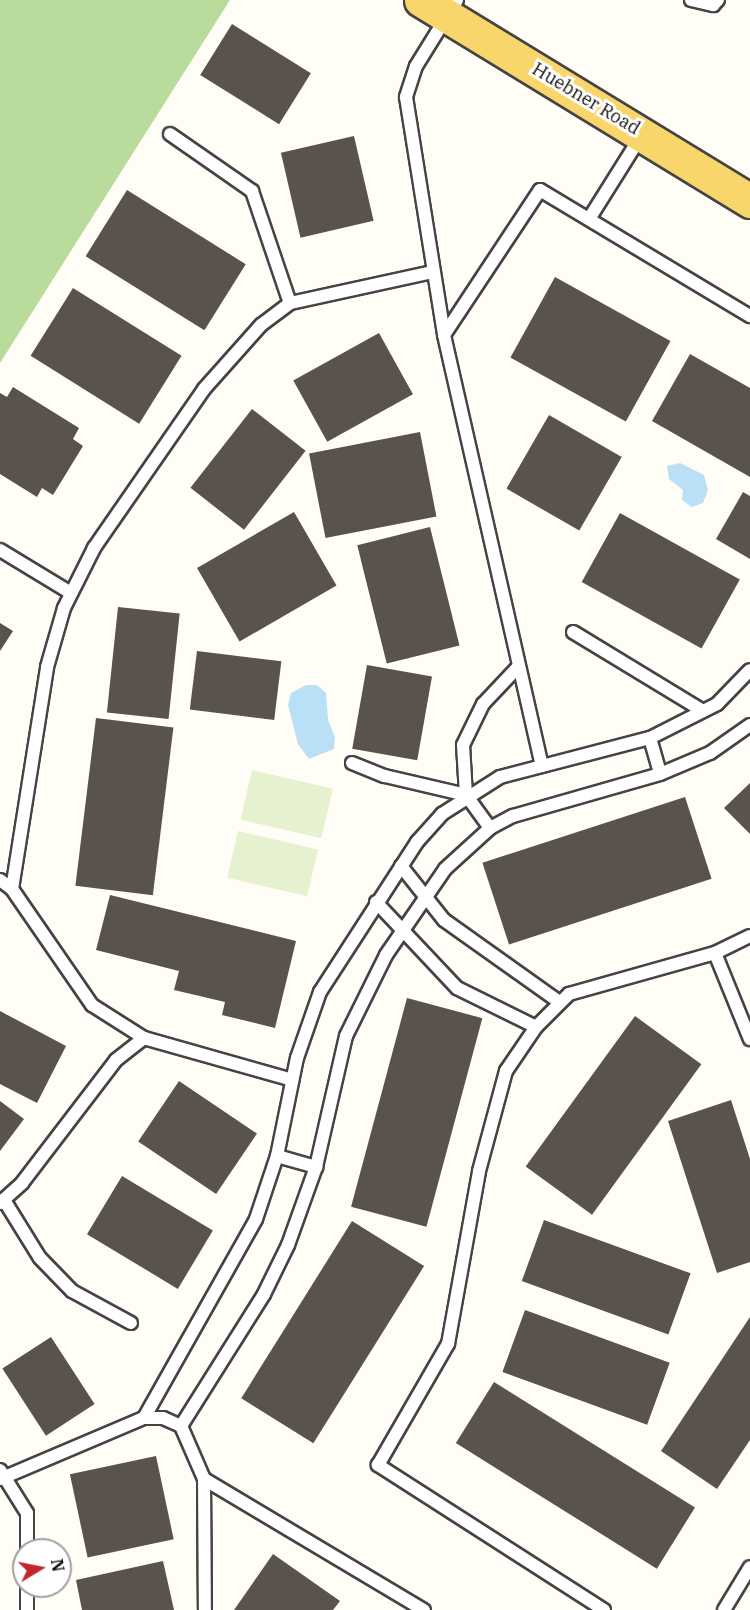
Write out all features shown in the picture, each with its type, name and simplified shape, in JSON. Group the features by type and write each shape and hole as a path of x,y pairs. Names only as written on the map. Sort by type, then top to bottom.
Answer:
{"main road":[{"name":"Huebner Road","path":"442,6 750,201"}],"lane":[{"path":"691,0 713,5 718,0"},
{"path":"442,6 416,66 406,97 432,272 444,335 517,668 542,766"},
{"path":"589,219 643,133"},
{"path":"171,134 252,191 290,303"},
{"path":"444,335 540,190 750,316"},
{"path":"12,889 47,667 71,593 94,548 204,389 261,325 290,303 432,272"},
{"path":"0,550 71,593"},
{"path":"573,632 703,711"},
{"path":"490,828 466,795 463,745 483,704 517,668"},
{"path":"144,1418 256,1219 277,1156 292,1080 320,992 400,866 442,814 466,795 500,777 650,738 703,711 750,670"},
{"path":"181,1426 264,1294 316,1167 346,1036 403,931 445,869 490,828 513,816 660,774 710,753 750,725"},
{"path":"650,738 660,774"},
{"path":"352,763 385,776 466,795"},
{"path":"400,866 444,920 558,1001"},
{"path":"0,880 12,889 92,1005 144,1038 292,1080"},
{"path":"376,902 457,988 536,1027"},
{"path":"604,1610 378,1465 448,1344 478,1171 506,1071 536,1027 558,1001 596,983 715,953 750,936"},
{"path":"715,953 750,1039"},
{"path":"131,1323 72,1291 40,1258 2,1202 22,1183 116,1060 144,1038"},
{"path":"277,1156 316,1167"},
{"path":"27,1538 27,1513 2,1475 144,1418 163,1418 181,1426 204,1479 205,1610"},
{"path":"204,1479 424,1610"},
{"path":"724,1610 750,1567"}],"green space":[{"path":"0,0 230,0 0,363"},
{"path":"252,770 333,789 321,838 241,820"},
{"path":"238,831 318,849 307,896 227,878"}],"water":[{"path":"680,463 704,475 708,490 703,503 692,507 682,500 683,490 669,479 667,466"},
{"path":"306,685 317,685 326,693 328,720 335,737 334,749 309,759 298,744 288,705 291,693"}],"building":[{"path":"232,24 311,73 279,124 200,75"},
{"path":"354,136 374,221 300,238 281,153"},
{"path":"127,190 246,264 204,330 86,256"},
{"path":"555,277 670,341 626,421 510,357"},
{"path":"73,288 182,356 139,424 31,356"},
{"path":"379,333 413,394 327,442 293,381"},
{"path":"690,354 750,388 750,477 652,421"},
{"path":"13,387 79,428 73,439 83,446 53,495 42,488 37,497 0,474 0,393 7,397"},
{"path":"252,409 306,451 244,530 190,488"},
{"path":"549,415 622,457 579,531 506,489"},
{"path":"420,432 436,516 325,538 309,454"},
{"path":"743,492 750,496 750,559 716,539"},
{"path":"294,512 336,586 240,642 197,568"},
{"path":"620,513 740,579 702,649 582,582"},
{"path":"430,527 460,645 387,664 357,545"},
{"path":"118,607 180,613 169,719 107,712"},
{"path":"0,623 13,631 0,651"},
{"path":"197,651 281,661 274,720 190,710"},
{"path":"367,665 432,676 417,760 352,749"},
{"path":"96,718 173,728 153,895 75,886"},
{"path":"750,783 750,834 724,808"},
{"path":"685,797 712,879 509,945 482,863"},
{"path":"110,895 296,941 275,1028 222,1015 225,1002 174,990 179,971 96,950"},
{"path":"407,998 482,1018 426,1227 351,1207"},
{"path":"0,1011 66,1046 37,1103 0,1084"},
{"path":"635,1016 701,1064 592,1215 526,1166"},
{"path":"179,1081 257,1134 216,1194 138,1142"},
{"path":"731,1100 750,1159 750,1262 717,1273 668,1121"},
{"path":"0,1101 24,1119 0,1151"},
{"path":"122,1176 213,1231 178,1289 87,1234"},
{"path":"544,1220 691,1273 668,1334 522,1281"},
{"path":"352,1221 424,1266 313,1443 241,1398"},
{"path":"525,1310 670,1363 647,1425 502,1372"},
{"path":"750,1317 750,1440 717,1489 661,1451"},
{"path":"51,1337 95,1404 46,1436 2,1369"},
{"path":"494,1382 695,1508 657,1569 456,1443"},
{"path":"156,1456 174,1539 88,1557 70,1474"},
{"path":"273,1554 340,1601 333,1610 234,1610"},
{"path":"163,1561 174,1610 82,1610 76,1580"}]}
